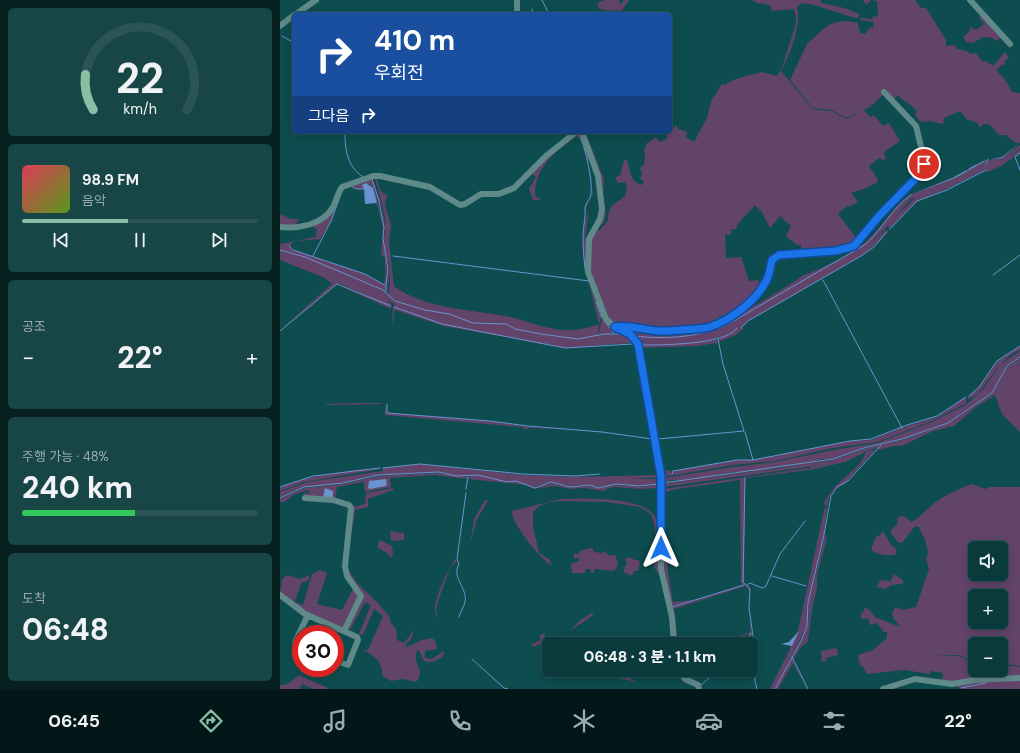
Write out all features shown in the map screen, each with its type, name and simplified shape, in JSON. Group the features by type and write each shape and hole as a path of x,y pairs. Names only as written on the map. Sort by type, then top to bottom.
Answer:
{"street":[{"path":"299,12 316,0"},
{"path":"517,0 517,12"},
{"path":"970,0 1010,44"},
{"path":"280,26 292,17"},
{"path":"615,327 625,325 661,331 710,327 734,314 751,300 766,283 772,260 779,255 835,251 850,248 858,243 879,216 916,178 924,164 916,126 884,92"},
{"path":"280,227 299,227 321,220 328,214 342,187 373,176 392,178 430,187 460,205 465,204 481,194 506,192 522,182 546,156 574,134"},
{"path":"583,134 598,176 602,209 600,219 589,239 588,272 603,314 610,324 630,334 638,344 661,483 662,569 672,617 673,637"},
{"path":"305,498 333,500 349,505 351,508 345,566 347,576 361,596 344,631 357,637 358,640 348,665 344,663"},
{"path":"280,595 308,615 330,625"},
{"path":"303,625 308,615"},
{"path":"684,677 698,685 699,689"},
{"path":"883,689 915,679 952,684 975,680 1020,678"}],"shaded area":[{"path":"605,0 619,0 620,5 624,0 629,0 621,12 618,12 618,10 611,11 599,9 597,3"},
{"path":"752,0 821,0 821,3 844,8 859,14 858,18 852,17 811,4 800,4 797,8 798,22 794,40 781,71 795,27 796,18 794,9 772,11 770,5 757,3"},
{"path":"863,0 871,0 866,5"},
{"path":"871,0 915,0 921,8 926,8 946,40 946,46 955,45 957,49 967,51 971,54 976,53 982,61 986,61 993,66 1005,52 1009,58 1004,61 1006,64 1002,65 996,70 1006,81 1012,92 1020,93 1020,143 1014,142 1006,135 999,135 990,125 983,124 981,127 978,126 978,123 966,119 960,111 944,118 943,124 930,121 921,122 915,115 917,111 906,101 905,102 898,95 894,99 882,89 884,94 870,107 847,118 831,110 813,108 790,80 807,44 821,31 831,24 838,22 848,21 858,23 860,33 865,34 870,27 873,28 874,22 861,20 860,18 873,19 873,16 878,17 877,1"},
{"path":"982,14 1002,37 996,41 993,38 983,37 973,43 966,42 963,37 970,31 970,27 976,30 984,24 979,18"},
{"path":"780,70 813,109 831,111 847,119 864,110 870,117 874,115 883,126 889,123 900,141 884,152 886,159 883,160 879,158 869,166 878,182 867,188 851,193 858,202 848,207 847,206 838,214 857,239 855,244 815,252 814,248 801,249 801,245 797,245 786,236 791,226 780,216 770,228 762,212 755,205 737,225 736,229 732,229 730,235 725,234 726,258 741,257 749,281 758,280 758,282 765,283 748,301 712,325 662,330 616,326 610,322 591,280 588,246 600,221 600,177 586,134 604,179 603,194 606,214 604,222 597,230 600,230 609,219 611,207 625,196 627,188 625,182 618,183 615,178 620,175 624,160 627,160 633,179 638,184 642,185 644,181 640,179 642,173 640,168 644,165 644,150 647,143 656,137 660,142 668,138 666,135 672,134 672,129 676,125 678,129 687,132 686,137 694,142 707,118 711,101 722,84 724,85 762,72 777,76"},
{"path":"575,134 582,134 593,161 588,160 588,165 581,138 574,136 574,138 553,155 542,169 538,178 535,196 540,198 540,200 533,200 529,189 536,177 532,174 543,162"},
{"path":"1020,145 1020,149 1006,158 1020,150 1020,153 999,167 985,173 986,169 951,187 917,201 889,229 888,226 892,221 868,246 885,230 888,231 874,246 861,256 748,321 741,328 744,328 736,335 718,342 721,337 707,341 717,340 717,345 715,343 698,346 639,348 639,342 650,342 637,341 632,336 636,335 631,335 618,327 704,329 750,302 754,306 802,276 836,261 860,247 872,236 897,207 907,196 899,205 908,197 911,199 895,217 916,197 912,199 909,197 910,195 952,179 987,160 986,165 989,160 1002,158"},
{"path":"377,176 382,177 377,179 381,192 387,195 385,205 391,225 389,242 394,286 407,294 420,300 450,308 510,317 543,327 577,330 599,324 598,334 596,335 603,334 599,334 602,318 613,333 608,334 631,335 637,345 629,343 565,348 444,326 395,310 392,326 393,307 395,304 388,301 391,304 391,309 338,285 375,299 338,283 280,330 332,284 325,278 280,260 280,244 295,241 291,244 291,247 288,246 293,250 365,274 386,286 385,293 388,295 390,283 388,259 389,282 387,294 388,270 384,238 385,217 375,178"},
{"path":"372,177 384,227 383,238 387,270 386,285 383,284 385,280 385,258 381,254 383,228 373,189 369,184 363,184 364,189 357,189 349,185 342,190 331,221 320,239 296,241 316,237 317,229 311,226 287,230 280,229 309,226 323,220 333,210 339,193 343,188 353,182"},
{"path":"592,188 593,193 586,207 588,216 585,238 588,239 587,257 602,316 586,272 583,255 584,226 587,214 585,205 592,194"},
{"path":"280,214 291,219 299,219 295,226 280,226"},
{"path":"589,283 601,317 599,324"},
{"path":"1020,346 1020,350 1004,361 980,391 969,399 968,397 979,387 998,361"},
{"path":"1020,351 1020,357 1006,366 992,393 948,423 902,439 864,448 833,459 822,459 810,463 775,469 727,473 705,478 685,481 672,480 662,483 664,478 775,462 877,443 932,422 967,404 984,388 1001,364"},
{"path":"1020,358 1020,364 1016,366 1020,365 1020,432 1002,414 995,395 976,407 954,426 933,431 902,446 894,446 879,450 877,448 860,453 837,463 663,487 662,484 833,460 864,449 902,440 949,423 992,394 1007,367"},
{"path":"966,397 966,403 932,421 877,442 833,448 775,461 733,465 664,477 657,440 664,470 671,471 672,474 673,471 737,460 754,460 850,441 871,440 907,426 937,417"},
{"path":"381,403 384,404 326,405"},
{"path":"385,404 387,413 490,421 528,427 564,429 528,428 526,430 522,427 385,415"},
{"path":"875,450 845,483 833,491 830,495 827,507 824,504 828,496 839,483 858,466 866,452 845,462 810,470 810,467 837,463 860,453"},
{"path":"420,464 523,475 576,477 658,475 659,477 632,479 659,479 660,484 659,517 657,514 657,488 641,489 614,487 606,489 605,491 583,488 570,489 555,486 534,489 526,485 469,479 471,476 457,476 438,472 378,475 343,483 304,487 280,497 280,492 307,482 383,471 383,468","holes":["551,482 570,486 590,485 598,487 616,484 639,486 660,484 641,487 614,485 600,488 590,486 571,487 551,483 536,488 533,487"]},
{"path":"809,468 809,470 745,478 744,584 741,585 740,480 671,490 664,493 667,565 673,602 693,600 720,592 671,607 662,568 664,489"},
{"path":"364,469 380,469 304,482 280,491 280,488 309,478 332,473"},
{"path":"439,473 467,477 468,479 434,475 390,478 391,487 365,492 363,482 337,487 335,500 303,496 304,493 309,493 309,490 295,494 284,502 280,502 280,499 304,488 343,484 379,476"},
{"path":"972,484 985,489 990,487 1020,487 1020,666 1008,664 1008,637 968,637 968,659 958,655 933,655 915,647 894,619 892,613 895,607 902,610 916,607 929,569 926,559 928,551 919,527 915,526 902,543 898,542 890,532 898,523 897,518 903,516 912,522 932,505 951,493"},
{"path":"393,488 393,490 368,499 368,507 355,510 347,561 348,569 356,582 389,616 391,623 396,629 397,640 404,643 415,629 411,639 405,645 407,647 422,640 432,638 436,642 437,649 425,651 425,658 432,659 442,652 445,653 436,661 427,662 424,661 419,650 417,651 416,659 420,674 416,682 403,679 391,681 382,676 380,663 371,654 363,650 368,650 383,616 374,609 363,635 359,634 371,605 365,602 350,630 347,628 362,598 348,576 346,566 352,507 365,504 366,493"},
{"path":"561,499 612,500 639,505 649,510 655,517 660,530 661,575 659,575 654,567 655,559 650,557 655,554 656,539 651,514 640,507 607,502 557,501 539,506 533,513 533,526 539,553 549,559 552,566 541,556 521,532 513,517 512,511"},
{"path":"485,500 488,501 477,519 470,544 474,519"},
{"path":"825,506 827,509 824,535 808,603 807,626 778,683 774,689 770,689 797,635"},
{"path":"390,531 404,533 404,540 391,541"},
{"path":"883,531 891,545 897,550 895,555 879,554 871,549 877,535 879,536"},
{"path":"825,535 827,538 817,575 817,588 812,609 808,641 800,648 794,659 793,657 808,625 809,602"},
{"path":"380,540 392,546 393,553 391,558 387,553 378,548 378,543"},
{"path":"590,548 593,549 594,552 602,553 605,551 608,555 615,555 618,563 616,569 613,571 595,569 593,573 590,572 591,569 586,569 585,573 572,573 571,564 579,561 579,558 574,558 574,553 579,554 580,551"},
{"path":"628,557 640,562 638,571 634,571 632,576 623,572 627,563 625,559"},
{"path":"456,559 457,561 450,568 438,601 436,611 439,620 435,613 435,606 439,592 449,569"},
{"path":"320,570 327,573 317,604 342,610 353,589 359,597 344,626 336,625 308,614 295,604 296,602 303,605 312,574"},
{"path":"894,574 904,581 902,584 892,585 885,589 877,587 880,580 891,581"},
{"path":"287,575 300,579 310,575 308,581 302,582 294,603 280,592 282,580"},
{"path":"745,585 749,586 750,591 749,598 749,590 746,586 674,609 677,637 674,637 671,608"},
{"path":"864,608 869,609 875,617 900,627 915,647 933,655 958,656 968,660 968,677 989,678 942,682 943,673 931,671 930,674 904,670 867,674 860,665 858,655 873,650 887,638 887,632 884,632 877,623 870,625 868,618 861,619 861,613 864,612"},
{"path":"594,612 592,616 571,630 580,620"},
{"path":"750,618 751,637 749,634 738,637 750,632"},
{"path":"545,633 545,637 542,637 542,644 533,647 531,645 540,640 540,635"},
{"path":"837,648 838,655 826,658 826,661 822,662 821,651"},
{"path":"792,658 807,689 793,663 778,689 775,689"},
{"path":"1008,665 1020,667 1020,677 1000,678 1008,677"},
{"path":"297,677 303,677 330,689 314,689 302,684 300,688 302,689 280,689 280,685 288,684"},
{"path":"618,677 628,677 636,682"},
{"path":"1020,678 1020,689 961,689 977,685 960,689 956,685 963,682"}],"water":[{"path":"1020,143 1002,158 989,160 1002,157"},
{"path":"987,160 955,178 908,196 957,176"},
{"path":"366,183 373,188 377,203 365,204 364,189 362,185"},
{"path":"386,479 386,486 370,489 368,488 369,481"},
{"path":"325,488 333,491 333,497 323,497"},
{"path":"799,631 792,646 781,644 789,642"}],"waterway":[{"path":"542,0 548,12"},
{"path":"282,36 292,42"},
{"path":"345,134 346,151 350,163 353,168 363,177"},
{"path":"580,137 584,148 591,181 591,195 585,208 583,236 585,269"},
{"path":"1020,153 1015,157 1020,170"},
{"path":"986,164 988,159"},
{"path":"969,169 976,165"},
{"path":"890,229 917,201 947,190 986,170"},
{"path":"955,177 966,171"},
{"path":"372,179 379,201 384,227 383,238 388,270 386,285"},
{"path":"352,187 364,189"},
{"path":"635,336 659,338 684,336 707,332 730,323 866,244 893,212 911,195"},
{"path":"313,256 331,221 340,197"},
{"path":"741,328 748,321 861,256 874,247 887,232"},
{"path":"289,246 293,250 365,274 386,286 386,292"},
{"path":"280,250 305,257 383,290 395,301 425,310 449,314 473,323 506,324 515,329 578,339 604,334 624,334"},
{"path":"993,275 1020,255"},
{"path":"393,256 589,281"},
{"path":"823,280 902,428"},
{"path":"280,331 337,284 391,306"},
{"path":"596,302 602,318"},
{"path":"394,307 442,324 565,348 633,344"},
{"path":"604,321 614,333"},
{"path":"641,345 707,341 731,334 737,328"},
{"path":"658,439 744,431 723,364 718,339"},
{"path":"969,396 979,387 997,361 1020,346"},
{"path":"663,483 833,459 864,448 902,439 948,423 992,393 1007,366 1020,357"},
{"path":"753,460 850,441 871,439 907,425 937,416 966,397"},
{"path":"387,404 387,413 490,421 528,426 602,432 652,439"},
{"path":"672,474 673,471 737,460 753,460 745,432"},
{"path":"775,689 802,639 807,626 808,603 824,535 831,496 837,487 848,481 881,445"},
{"path":"383,468 420,464 523,474 576,476 600,474"},
{"path":"280,487 313,476 380,468"},
{"path":"280,498 304,487 343,483 378,475 438,472 457,476 478,475 507,482 516,481 535,488 551,482 570,487 590,485 598,488 616,484 639,486 658,484"},
{"path":"466,489 468,477"},
{"path":"745,478 743,582 750,589 749,608 753,636 755,681 757,689"},
{"path":"459,617 465,597 457,574 459,564 457,559 466,493"},
{"path":"747,585 750,583 762,588 766,586 780,554 805,521"},
{"path":"772,576 806,586"},
{"path":"672,607 744,585"},
{"path":"750,637 750,634 752,633"},
{"path":"792,657 808,689"},
{"path":"472,659 504,688 508,689"},
{"path":"701,685 710,677"},
{"path":"961,688 986,683"}],"route":[{"path":"661,548 661,476 638,344 634,337 630,334 615,327 625,325 661,331 707,328 715,325 742,308 764,286 768,279 772,260 779,255 842,250 850,248 858,243 879,216 911,184 919,174 924,164"}]}
